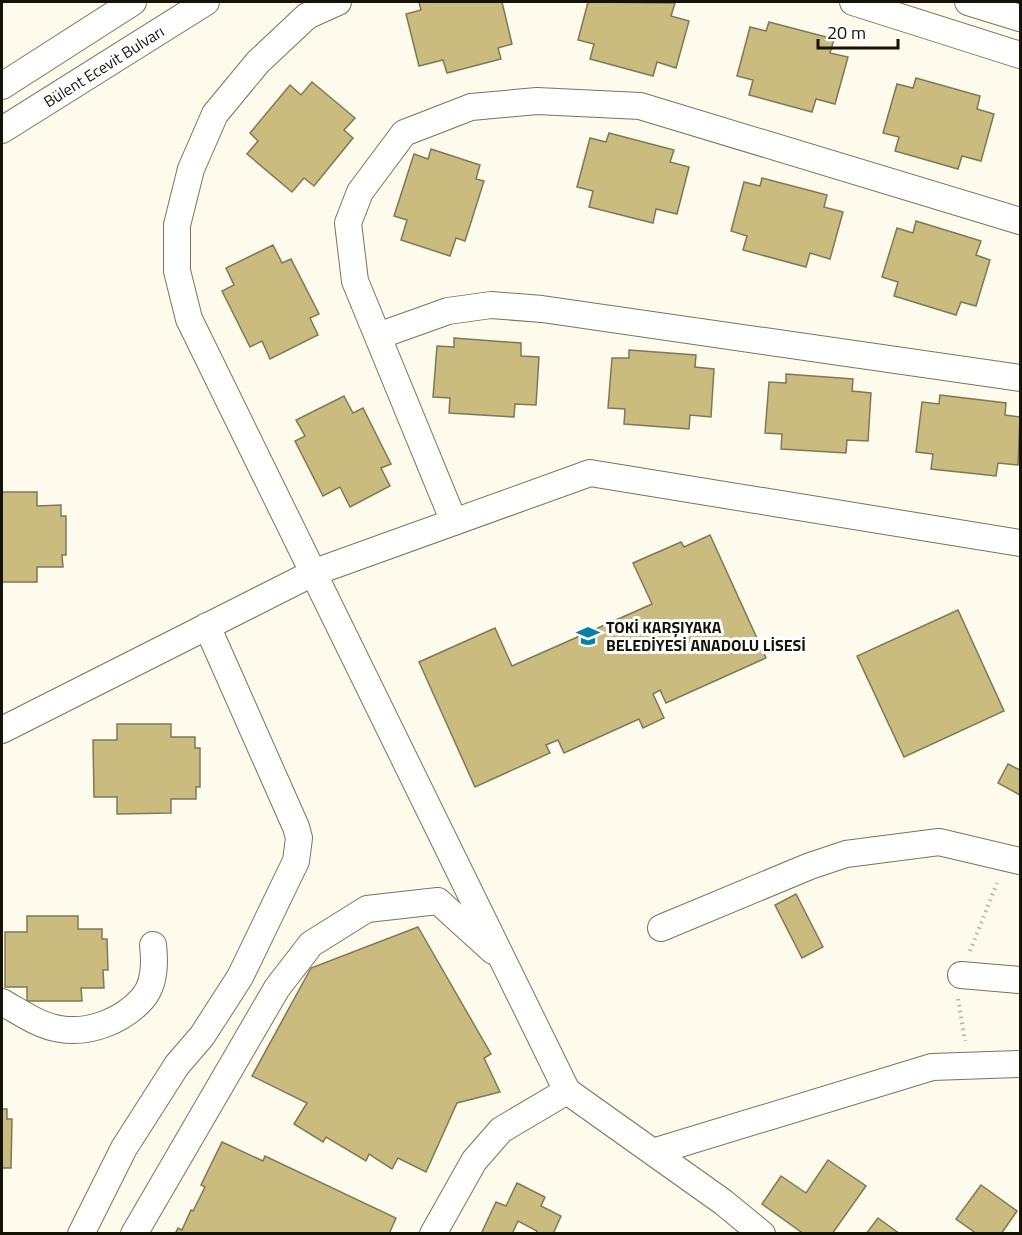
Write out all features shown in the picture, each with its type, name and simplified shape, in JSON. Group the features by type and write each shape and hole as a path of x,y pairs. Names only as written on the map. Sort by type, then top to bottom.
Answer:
{"street":[{"path":"2,86 133,2"},
{"name":"Bülent Ecevit Bulvarı","path":"2,130 206,2"},
{"path":"338,2 308,16 258,63 215,114 191,169 177,225 177,271 189,319 567,1090 762,1233"},
{"path":"853,2 1020,55"},
{"path":"968,2 1020,18"},
{"path":"454,522 354,281 349,248 348,223 360,192 404,133 471,107 537,101 640,106 1020,221"},
{"path":"378,336 448,310 490,305 542,309 1020,378"},
{"path":"2,730 315,572 590,473 1020,543"},
{"path":"81,1233 124,1148 177,1065 207,1029 240,977 298,850 296,826 207,626"},
{"path":"661,928 810,866 846,854 939,842 1020,861"},
{"path":"134,1233 278,988 311,944 367,909 438,901 502,958"},
{"path":"2,1002 45,1025 60,1029 75,1031 105,1026 142,999 154,969 153,945"},
{"path":"961,975 1020,980"},
{"path":"653,1152 932,1066 1020,1064"},
{"path":"434,1233 474,1161 501,1130 567,1090"}],"building":[{"path":"419,2 502,2 512,44 498,48 501,59 447,73 443,60 419,66 406,14 421,10"},
{"path":"588,2 675,3 671,16 689,21 676,68 657,62 653,76 590,59 594,44 578,40"},
{"path":"769,22 834,39 830,53 848,57 835,104 816,99 812,112 749,95 753,80 737,76 750,27 766,31"},
{"path":"916,78 980,96 977,109 994,114 981,161 962,156 958,169 895,151 899,137 883,133 897,84 913,88"},
{"path":"312,82 355,118 344,130 353,138 314,186 304,178 292,192 247,154 258,141 250,133 290,85 301,95"},
{"path":"609,133 674,150 670,162 689,167 677,214 656,209 653,223 589,207 593,191 577,187 590,138 606,142"},
{"path":"431,149 480,165 476,179 484,181 465,241 456,238 450,256 401,240 407,220 394,216 414,154 428,159"},
{"path":"762,178 827,195 824,207 843,212 830,259 810,253 806,267 743,250 747,236 731,231 744,182 760,186"},
{"path":"916,221 981,241 976,255 990,260 976,306 961,302 956,315 894,296 898,282 882,277 897,228 913,233"},
{"path":"273,245 282,263 291,259 319,314 310,318 318,335 270,359 262,341 250,347 222,291 234,285 226,268"},
{"path":"454,338 521,343 521,356 539,357 536,405 515,404 514,417 449,413 450,398 433,397 437,346 454,347"},
{"path":"629,350 696,355 695,367 714,369 711,417 690,415 689,429 624,424 625,409 608,408 612,358 629,358"},
{"path":"786,374 853,379 852,391 871,393 868,441 847,440 846,453 781,449 782,434 765,433 769,382 786,383"},
{"path":"940,395 1006,403 1005,415 1020,417 1018,465 998,463 996,476 931,469 933,454 916,452 922,402 939,404"},
{"path":"344,396 353,413 363,408 391,464 381,468 390,486 350,507 340,487 323,496 295,441 305,436 296,420"},
{"path":"2,492 37,492 37,506 61,505 61,516 66,516 66,555 62,555 63,567 37,567 37,582 2,582"},
{"name":"TOKİ KARŞIYAKA BELEDİYESİ ANADOLU LİSESİ","path":"710,535 766,658 666,703 660,690 653,694 664,718 643,728 639,719 564,753 558,740 546,745 550,753 475,787 419,662 495,628 512,666 652,604 633,563 681,542 684,547"},
{"path":"958,610 1004,711 904,757 857,656"},
{"path":"117,724 171,724 171,737 195,737 195,748 200,748 200,787 196,787 196,799 171,799 171,813 117,814 117,797 94,797 93,740 117,740"},
{"path":"1008,764 1020,770 1020,795 998,783"},
{"path":"796,894 823,947 802,958 775,905"},
{"path":"27,916 78,916 78,929 102,929 102,939 107,939 108,970 103,970 104,988 81,988 82,1001 27,1001 27,987 5,987 5,932 27,932"},
{"path":"418,927 491,1054 484,1058 500,1092 457,1103 426,1172 398,1158 392,1169 369,1154 366,1161 326,1137 323,1142 294,1124 307,1103 252,1076 311,968"},
{"path":"2,1109 7,1109 7,1119 12,1119 11,1168 2,1168"},
{"path":"222,1142 263,1161 265,1156 396,1218 389,1234 175,1234 178,1228 182,1230 191,1210 193,1211 205,1187 201,1185"},
{"path":"828,1160 866,1186 832,1234 804,1234 762,1204 781,1176 806,1193"},
{"path":"517,1183 545,1197 541,1206 561,1216 553,1234 536,1234 537,1231 518,1221 512,1234 481,1234 496,1202 506,1206"},
{"path":"981,1185 1017,1211 1001,1234 977,1234 956,1219"},
{"path":"878,1218 900,1234 866,1234"}],"place":[{"name":"TOKİ KARŞIYAKA BELEDİYESİ ANADOLU LİSESİ","path":"588,636"}]}
